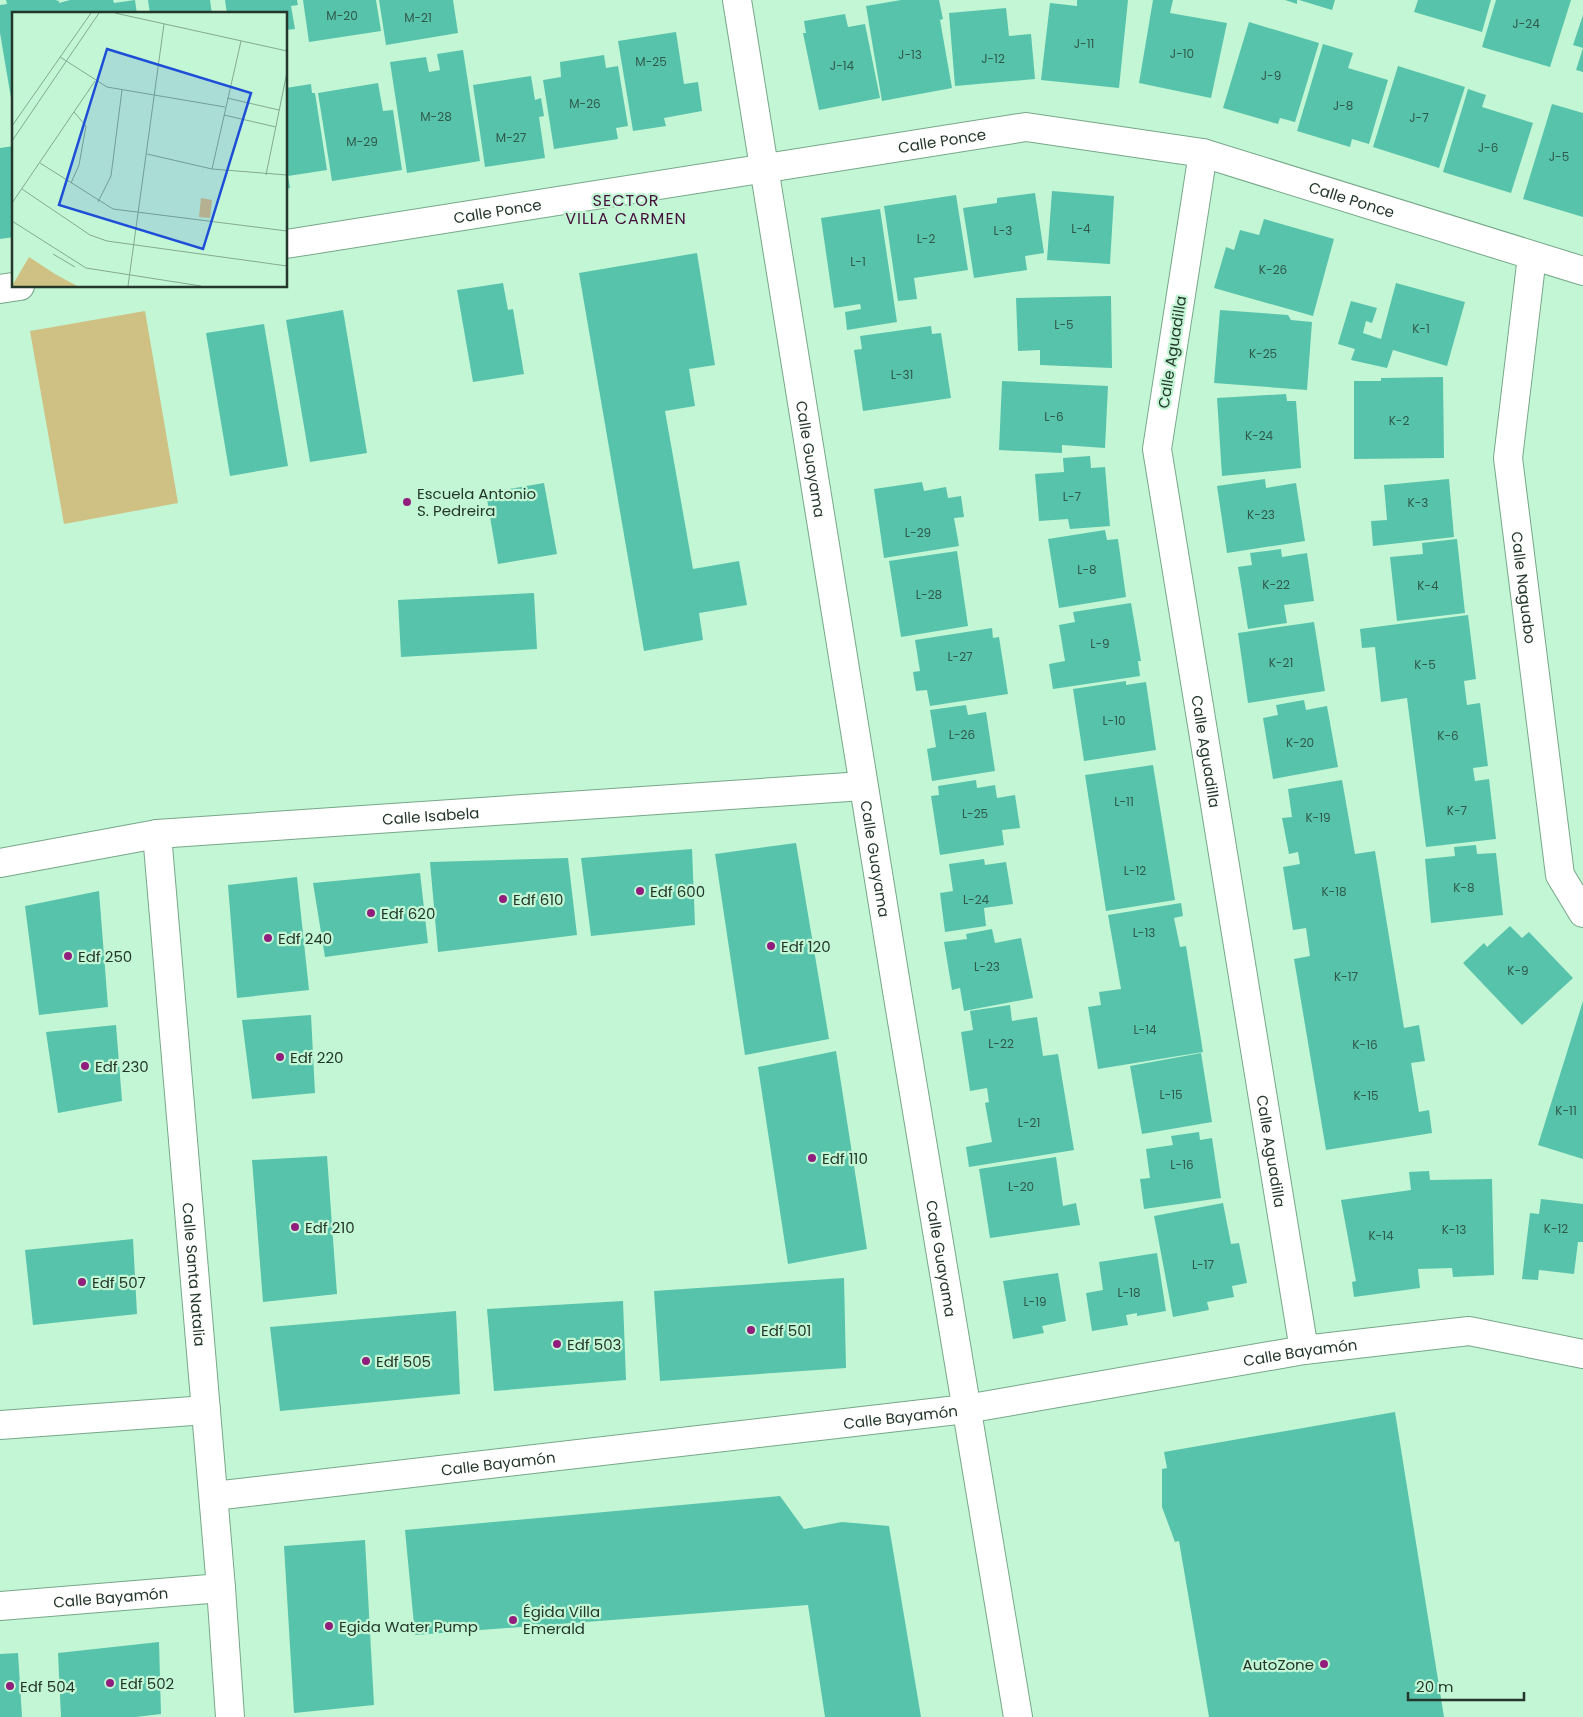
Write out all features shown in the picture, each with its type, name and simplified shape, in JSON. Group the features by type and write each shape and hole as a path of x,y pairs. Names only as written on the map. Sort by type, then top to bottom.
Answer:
{"street":[{"name":"Calle Guayama","path":"737,0 863,786 1018,1717"},
{"name":"Calle Ponce","path":"288,244 763,167 1026,127 1203,153 1583,271"},
{"name":"Calle Aguadilla","path":"1203,153 1157,449 1304,1350"},
{"name":"Calle Naguabo","path":"1532,256 1508,458 1560,875 1583,913"},
{"name":"Calle Isabela","path":"0,863 157,834 863,786"},
{"name":"Calle Santa Natalia","path":"157,834 214,1496 230,1717"},
{"name":"Calle Bayamón","path":"214,1496 966,1408 1304,1350 1469,1331 1583,1354"},
{"path":"0,1425 206,1410"},
{"name":"Calle Bayamón","path":"0,1606 221,1588"}],"shaded area":[{"path":"145,311 178,503 64,524 30,331"}],"building":[{"path":"6,0 55,0 59,1 59,3 70,0 113,0 114,3 135,0 137,12 12,12 11,98 0,33 0,5 7,4"},
{"path":"148,0 210,0 212,12 150,12"},
{"path":"225,0 297,0 298,5 291,6 295,29 288,30 288,12 227,12"},
{"path":"303,0 376,0 381,31 309,42"},
{"path":"379,0 453,0 458,33 386,45"},
{"path":"901,0 939,0 943,19 940,20 952,88 882,101 866,6"},
{"path":"1077,0 1128,0 1119,88 1041,80 1050,3 1077,6"},
{"path":"1153,0 1173,0 1170,13 1227,23 1211,98 1139,83"},
{"path":"1285,0 1297,0 1297,4"},
{"path":"1299,0 1335,0 1332,10"},
{"path":"1418,0 1491,0 1482,32 1414,12"},
{"path":"1496,0 1571,0 1550,67 1482,47"},
{"path":"1006,8 1009,36 1031,34 1035,79 955,86 949,13"},
{"path":"845,14 848,27 865,24 880,98 819,110 803,33 806,33 804,21"},
{"path":"1583,15 1583,48 1573,45"},
{"path":"1249,22 1319,43 1295,122 1280,118 1278,124 1223,108"},
{"path":"676,32 684,84 698,82 702,111 664,118 666,126 633,131 618,41"},
{"path":"1323,44 1353,53 1348,68 1388,80 1369,144 1352,139 1350,147 1297,131"},
{"path":"1583,48 1583,72 1576,70"},
{"path":"463,50 480,161 407,173 390,62 426,57 429,72 440,70 437,54"},
{"path":"604,55 606,68 618,66 628,126 616,128 618,139 554,149 543,80 561,77 560,62"},
{"path":"1398,66 1465,87 1439,168 1373,147"},
{"path":"531,76 535,100 541,98 544,116 539,117 545,158 485,167 473,85"},
{"path":"378,83 383,111 393,110 402,170 332,181 318,93"},
{"path":"311,84 312,93 315,93 327,170 288,176 288,88"},
{"path":"1468,89 1486,95 1482,107 1533,123 1511,193 1443,172"},
{"path":"1552,104 1583,113 1583,217 1523,199"},
{"path":"12,146 12,237 0,239 0,148"},
{"path":"1052,191 1114,196 1110,264 1047,260"},
{"path":"1035,193 1044,253 1025,256 1027,270 974,278 963,208 997,203 997,198"},
{"path":"956,195 968,270 914,278 917,299 898,301 884,206"},
{"path":"880,209 897,322 847,330 845,312 861,309 860,304 834,308 821,218"},
{"path":"1264,219 1334,239 1313,316 1214,288 1226,247 1234,250 1240,230 1259,235"},
{"path":"697,253 715,365 689,369 695,406 665,411 693,569 739,561 747,605 699,613 703,640 644,651 579,273"},
{"path":"503,283 508,310 513,309 524,374 473,382 457,290"},
{"path":"1396,283 1465,302 1447,366 1393,350 1387,368 1351,360 1355,349 1338,344 1351,301 1377,308 1372,323 1366,321 1363,333 1381,339"},
{"path":"1111,296 1112,368 1040,365 1040,350 1018,351 1016,298"},
{"path":"343,310 367,453 310,462 286,320"},
{"path":"1220,310 1288,315 1291,320 1312,322 1307,390 1214,383"},
{"path":"264,324 288,466 230,476 206,333"},
{"path":"931,326 932,334 941,333 951,398 863,411 854,350 862,349 860,336"},
{"path":"1443,377 1444,458 1354,459 1354,381 1381,381 1381,378"},
{"path":"1002,381 1108,386 1105,448 1062,445 1062,453 999,450"},
{"path":"1286,394 1287,401 1296,401 1301,468 1222,476 1217,398"},
{"path":"1090,456 1091,468 1105,467 1110,526 1070,529 1068,519 1039,521 1035,474 1064,472 1063,458"},
{"path":"1265,479 1266,488 1296,483 1305,541 1227,553 1217,486"},
{"path":"1449,479 1454,537 1373,546 1371,521 1387,520 1384,485"},
{"path":"922,482 924,491 946,487 948,498 961,496 964,517 954,518 959,546 884,558 874,489"},
{"path":"544,483 557,554 498,564 486,493"},
{"path":"1105,530 1107,540 1118,539 1126,597 1059,608 1048,539"},
{"path":"1457,539 1465,613 1397,621 1390,557 1423,554 1422,543"},
{"path":"1281,549 1282,557 1307,553 1314,601 1284,605 1287,623 1248,629 1238,567 1252,565 1250,553"},
{"path":"957,551 968,626 901,637 889,561"},
{"path":"534,593 537,649 401,657 398,600"},
{"path":"1131,603 1141,661 1138,661 1140,676 1053,689 1049,664 1065,661 1059,625 1075,622 1073,612"},
{"path":"1468,615 1476,679 1464,681 1467,705 1480,703 1488,766 1473,768 1475,781 1489,779 1496,839 1426,847 1407,698 1381,702 1375,647 1362,648 1360,629"},
{"path":"1314,622 1325,691 1248,703 1238,633"},
{"path":"992,628 993,638 999,637 1008,694 930,706 927,690 916,691 913,672 920,671 915,640"},
{"path":"1126,681 1126,685 1146,682 1156,750 1084,761 1073,689"},
{"path":"1304,700 1306,710 1327,706 1338,767 1273,779 1263,718 1278,715 1276,705"},
{"path":"966,705 968,715 986,712 995,771 932,781 927,749 936,747 930,710"},
{"path":"1153,765 1175,900 1106,911 1085,775"},
{"path":"976,780 977,788 995,785 997,798 1015,795 1020,828 1002,830 1004,845 940,855 931,796 939,795 938,786"},
{"path":"1342,780 1355,854 1375,851 1404,1028 1419,1025 1425,1061 1411,1063 1419,1112 1429,1110 1432,1133 1326,1150 1294,959 1310,956 1306,928 1293,930 1283,867 1300,864 1298,852 1289,854 1282,818 1292,817 1288,789"},
{"name":"Edf 120","path":"796,843 829,1039 745,1055 715,854"},
{"path":"1476,845 1477,854 1496,853 1503,915 1431,923 1425,859 1455,856 1454,847"},
{"name":"Edf 600","path":"692,849 695,925 591,936 581,858"},
{"name":"Edf 610","path":"568,858 577,935 438,952 430,862"},
{"path":"984,859 985,865 1006,862 1013,904 984,908 986,926 945,932 940,893 953,891 949,864"},
{"name":"Edf 620","path":"420,873 428,943 325,957 313,883"},
{"name":"Edf 240","path":"297,877 309,990 237,998 228,885"},
{"name":"Edf 250","path":"99,891 108,1007 39,1015 25,906"},
{"path":"1181,903 1183,916 1174,918 1180,947 1186,946 1203,1052 1098,1069 1088,1007 1101,1005 1099,992 1121,989 1108,915"},
{"path":"1510,926 1522,938 1529,932 1573,978 1522,1025 1463,963 1484,943 1487,947"},
{"path":"992,929 995,943 1021,938 1033,998 964,1011 960,988 952,990 944,942 967,939 966,934"},
{"path":"1583,1001 1583,1159 1538,1145"},
{"path":"1010,1005 1012,1021 1037,1017 1043,1056 1058,1054 1074,1150 969,1167 966,1147 992,1142 985,1103 989,1102 987,1088 970,1091 961,1032 973,1030 970,1011"},
{"name":"Edf 220","path":"311,1015 315,1093 252,1099 242,1020"},
{"name":"Edf 230","path":"116,1025 122,1101 58,1113 46,1032"},
{"name":"Edf 110","path":"836,1051 867,1249 788,1264 758,1067"},
{"path":"1201,1053 1212,1122 1142,1134 1130,1066"},
{"path":"1199,1132 1200,1140 1212,1138 1221,1198 1144,1209 1140,1179 1150,1178 1146,1149 1173,1145 1171,1136"},
{"name":"Edf 210","path":"327,1156 337,1294 263,1302 252,1160"},
{"path":"1056,1157 1063,1206 1076,1203 1080,1225 990,1238 979,1169"},
{"path":"1429,1171 1430,1180 1492,1179 1494,1275 1453,1277 1452,1268 1418,1269 1420,1288 1354,1297 1352,1282 1356,1281 1341,1200 1411,1190 1409,1172"},
{"path":"1541,1199 1583,1204 1583,1242 1578,1242 1574,1274 1539,1270 1538,1280 1522,1279 1530,1213 1539,1214"},
{"path":"1223,1203 1231,1244 1239,1243 1247,1283 1232,1286 1234,1297 1207,1302 1209,1310 1173,1317 1154,1216"},
{"name":"Edf 507","path":"133,1239 137,1314 33,1325 25,1250"},
{"path":"1157,1253 1166,1311 1137,1316 1137,1313 1126,1315 1128,1325 1092,1331 1086,1293 1103,1290 1099,1262"},
{"path":"1058,1273 1066,1321 1042,1326 1044,1333 1013,1339 1003,1281"},
{"name":"Edf 501","path":"844,1278 846,1368 660,1381 654,1291"},
{"name":"Edf 503","path":"623,1301 626,1380 494,1391 487,1309"},
{"name":"Edf 505","path":"456,1311 460,1394 280,1411 270,1327"},
{"path":"1395,1412 1444,1717 1209,1717 1179,1541 1175,1542 1162,1507 1162,1469 1167,1468 1164,1452"},
{"name":"Égida Villa Emerald","path":"780,1496 804,1529 842,1522 889,1526 921,1717 825,1717 808,1605 415,1635 405,1530"},
{"name":"Egida Water Pump","path":"365,1540 374,1705 294,1713 284,1546"},
{"name":"Edf 502","path":"159,1642 161,1714 136,1717 61,1717 58,1653"},
{"name":"Edf 504","path":"18,1653 22,1717 0,1717 0,1654"}],"place":[{"name":"Escuela Antonio S. Pedreira","path":"407,502"},
{"name":"Edf 600","path":"640,891"},
{"name":"Edf 610","path":"503,899"},
{"name":"Edf 620","path":"371,913"},
{"name":"Edf 240","path":"268,938"},
{"name":"Edf 120","path":"771,946"},
{"name":"Edf 250","path":"68,956"},
{"name":"Edf 220","path":"280,1057"},
{"name":"Edf 230","path":"85,1066"},
{"name":"Edf 110","path":"812,1158"},
{"name":"Edf 210","path":"295,1227"},
{"name":"Edf 507","path":"82,1282"},
{"name":"Edf 501","path":"751,1330"},
{"name":"Edf 503","path":"557,1344"},
{"name":"Edf 505","path":"366,1361"},
{"name":"Égida Villa Emerald","path":"513,1620"},
{"name":"Egida Water Pump","path":"329,1626"},
{"name":"AutoZone","path":"1324,1664"},
{"name":"Edf 502","path":"110,1683"},
{"name":"Edf 504","path":"10,1686"}],"district":[{"name":"SECTOR VILLA CARMEN","path":"626,209"}]}
